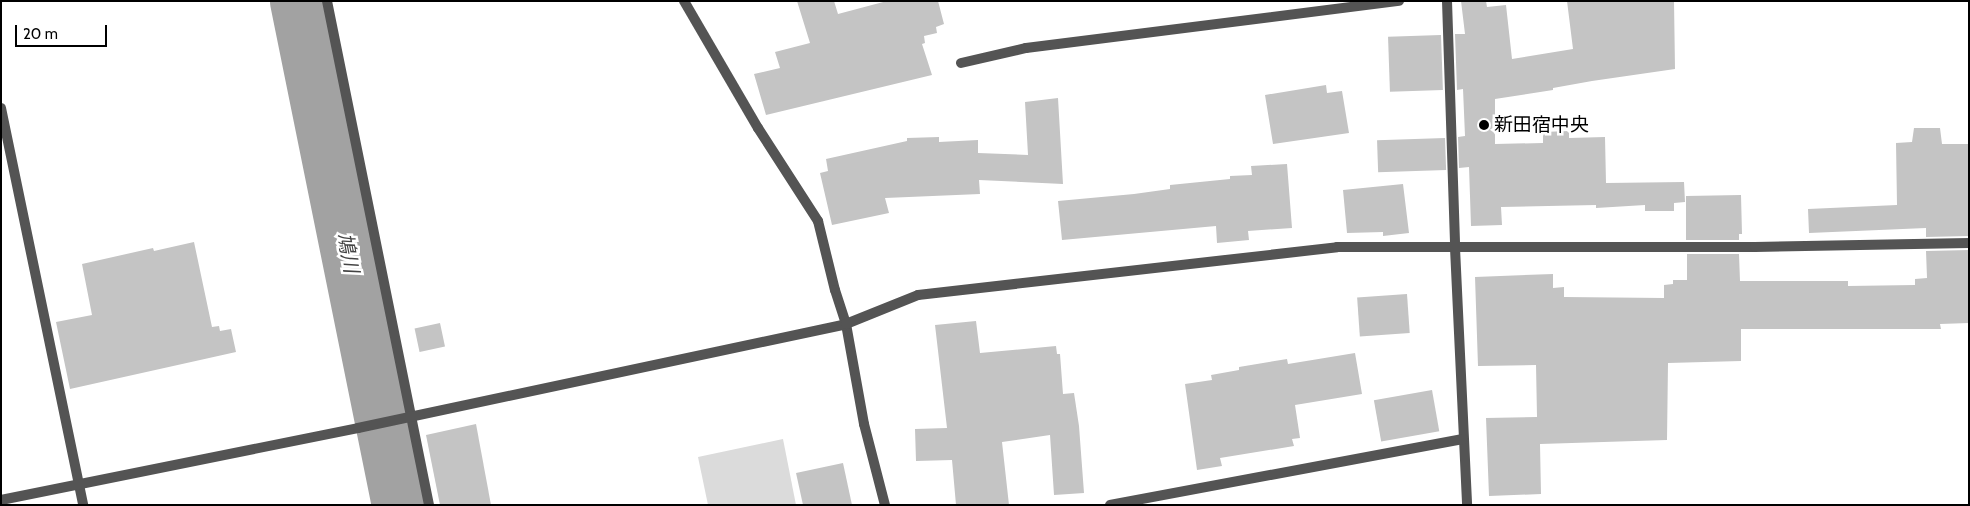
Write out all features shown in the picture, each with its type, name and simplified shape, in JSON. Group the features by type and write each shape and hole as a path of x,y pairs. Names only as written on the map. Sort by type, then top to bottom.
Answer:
{"street":[{"path":"327,1 429,505"},
{"path":"684,1 758,128 818,222 835,290 846,324 864,424 885,505"},
{"path":"961,63 1026,48 1399,1"},
{"path":"1448,1 1455,248 1467,505"},
{"path":"1,108 83,505"},
{"path":"1,500 411,417 846,324 918,294 1337,247 1755,247 1969,242"},
{"path":"1110,505 1463,439"}],"shaded area":[{"path":"783,439 796,505 708,505 698,457"}],"building":[{"path":"797,1 834,1 838,14 887,1 938,1 944,24 936,27 937,33 924,36 925,43 922,44 932,75 766,115 754,74 780,68 775,52 810,43"},
{"path":"1461,1 1486,1 1487,7 1506,5 1512,59 1573,49 1567,1 1674,1 1675,69 1592,81 1553,88 1553,90 1495,99 1495,144 1543,143 1543,132 1569,131 1569,138 1605,137 1606,183 1684,182 1685,202 1674,203 1674,211 1645,211 1645,205 1596,208 1596,205 1501,207 1502,225 1471,226 1469,167 1459,168 1458,137 1465,136 1463,89 1457,90 1455,34 1465,34"},
{"path":"1441,35 1443,90 1390,92 1388,37"},
{"path":"1326,85 1327,93 1342,91 1349,133 1273,144 1265,95"},
{"path":"1058,98 1063,184 979,180 980,194 885,198 889,213 832,225 820,173 828,171 826,159 907,141 907,138 939,137 939,142 978,140 978,153 1028,155 1025,102"},
{"path":"1914,128 1940,128 1942,144 1969,144 1969,236 1926,237 1926,228 1809,233 1808,209 1897,205 1896,143 1912,142"},
{"path":"1445,138 1446,170 1378,172 1377,140"},
{"path":"1287,164 1292,228 1248,231 1249,240 1217,243 1216,226 1062,240 1058,201 1170,189 1170,185 1230,179 1230,176 1252,175 1251,166"},
{"path":"1403,184 1409,233 1383,236 1383,232 1347,233 1343,190"},
{"path":"1741,195 1742,234 1739,234 1739,240 1686,240 1686,196"},
{"path":"194,242 212,327 219,326 220,331 231,329 236,352 70,389 56,322 92,315 82,264 153,248 154,251"},
{"path":"1969,250 1969,323 1940,324 1941,329 1741,329 1741,361 1668,363 1667,440 1540,444 1541,494 1489,496 1486,418 1537,417 1536,365 1478,366 1475,277 1553,274 1553,288 1564,287 1564,297 1664,298 1664,285 1673,284 1673,280 1687,280 1687,254 1739,254 1740,281 1848,281 1848,286 1915,285 1915,279 1927,278 1926,251"},
{"path":"1407,294 1410,333 1360,336 1357,297"},
{"path":"976,321 980,353 1056,346 1057,354 1060,354 1063,394 1074,393 1079,426 1084,493 1054,495 1050,435 1002,442 1009,505 956,505 952,460 916,461 915,429 947,428 935,325"},
{"path":"440,323 445,346 420,352 415,328"},
{"path":"1355,353 1362,394 1295,405 1300,438 1292,439 1294,446 1220,458 1222,466 1197,470 1185,384 1212,380 1211,375 1239,370 1239,367 1287,359 1288,364"},
{"path":"1432,390 1439,431 1381,442 1374,400"},
{"path":"476,424 491,505 440,505 426,435"},
{"path":"843,463 852,505 803,505 796,473"}],"waterway":[{"name":"鳩川","path":"297,1 399,505"}],"place":[{"name":"新田宿中央","path":"1484,125"}]}
